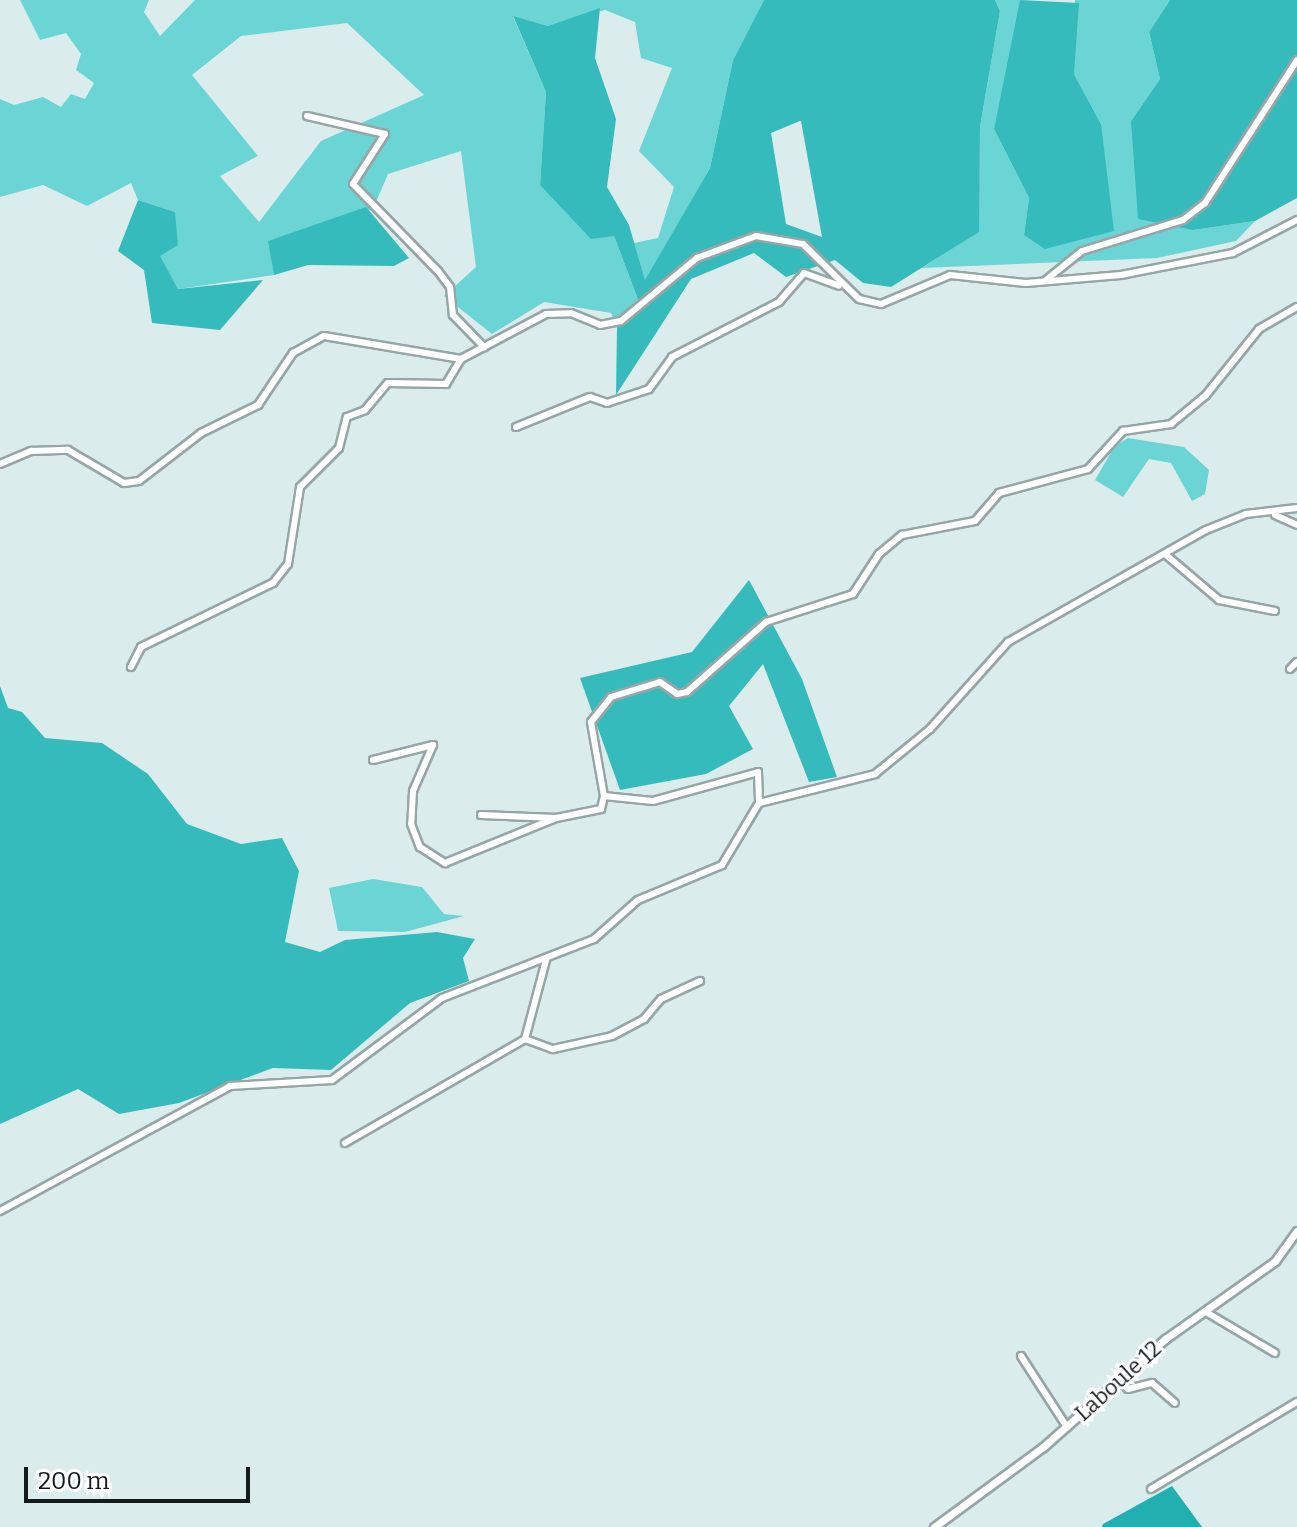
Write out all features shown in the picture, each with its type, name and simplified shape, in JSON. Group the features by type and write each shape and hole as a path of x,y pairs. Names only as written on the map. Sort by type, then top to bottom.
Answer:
{"street":[{"path":"1046,280 1082,251 1183,220 1205,203 1297,60"},
{"path":"307,116 385,134 353,184 438,271 450,287 453,315 484,347"},
{"path":"516,427 590,397 607,403 649,389 672,357 779,302 804,273 859,299 881,304 950,275 1004,283 1121,275 1242,251 1297,220"},
{"path":"131,667 141,647 273,583 288,564 300,487 339,448 347,417 365,410 388,383 446,384 461,359 546,314 571,313 600,325 621,321 697,258 756,236 803,244 859,299"},
{"path":"373,760 433,745 413,791 411,824 420,847 445,863 556,818 601,809 604,796 591,722 611,697 660,682 677,694 687,692 758,627 853,594 879,554 902,535 975,521 999,493 1088,469 1123,431 1171,424 1206,395 1259,329 1297,307"},
{"path":"0,464 31,451 68,450 124,483 139,481 201,433 258,405 293,353 324,336 461,359"},
{"path":"759,803 875,774 940,719 1008,642 1233,518 1275,515 1297,508"},
{"path":"1275,515 1297,525"},
{"path":"1165,554 1219,600 1275,611"},
{"path":"1290,669 1297,662"},
{"path":"0,1211 230,1086 332,1080 442,998 546,960 604,933 647,895 722,865 759,803 758,772 653,801 604,796"},
{"path":"481,815 556,818"},
{"path":"345,1143 525,1039 546,960"},
{"path":"525,1039 553,1049 612,1036 644,1019 661,999 700,981"},
{"name":"Laboule 12","path":"934,1527 945,1523 1067,1427 1118,1379 1275,1261 1297,1231"},
{"path":"1206,1312 1275,1353"},
{"path":"1021,1356 1067,1427"},
{"path":"1118,1379 1128,1389 1152,1383 1175,1403"},
{"path":"1151,1489 1297,1402"}],"shaded area":[{"path":"20,0 149,0 144,12 160,36 195,0 764,0 733,60 710,168 645,281 634,243 658,238 674,187 639,151 672,68 641,58 635,22 605,10 548,26 513,17 546,92 540,185 614,236 642,310 617,327 611,313 544,302 492,334 444,296 476,267 461,151 388,174 373,209 269,241 274,275 178,289 159,256 175,212 138,200 131,183 87,206 43,185 0,197 0,99 14,105 43,97 61,107 71,94 85,99 94,83 76,70 81,54 66,33 40,40","holes":["347,23 424,95 321,141 259,222 220,176 258,156 192,75 241,36"]},
{"path":"764,0 995,0 1000,11 980,127 979,232 891,287 863,283 835,260 786,277 754,253 691,279 616,395 617,327 642,310 614,236 591,239 540,185 546,92 513,16 548,26 600,8 595,58 616,119 607,187 629,225 645,280 710,168 733,60","holes":["801,121 822,237 786,224 771,133"]},
{"path":"995,0 1020,0 1022,6 994,129 1029,198 1024,235 1101,124 1074,74 1075,0 1170,0 1149,32 1160,79 1131,121 1193,230 1255,221 1236,241 1157,258 922,268 978,232 980,127 1000,11"},
{"path":"1020,0 1079,3 1074,74 1101,124 1114,231 1045,249 1024,235 1029,198 994,129"},
{"path":"1170,0 1297,0 1297,198 1255,221 1193,230 1138,219 1131,121 1160,79 1149,32"},
{"path":"138,200 175,212 178,245 160,256 178,289 263,280 220,330 152,323 144,270 118,251"},
{"path":"366,207 409,258 394,266 308,265 274,275 268,241"},
{"path":"1128,438 1184,447 1209,470 1205,494 1192,501 1171,463 1149,459 1123,497 1095,480 1114,447"},
{"path":"749,580 802,679 837,777 809,782 763,664 729,706 753,749 706,774 620,790 580,678 692,652"},
{"path":"0,686 8,708 22,712 45,738 102,743 148,774 187,824 241,844 282,838 299,871 285,942 320,952 345,940 437,932 475,939 463,958 469,981 410,1003 331,1070 273,1068 179,1103 119,1114 78,1089 0,1124"},
{"path":"373,879 422,887 444,914 464,916 405,932 338,931 329,888"},
{"path":"1172,1486 1202,1527 1102,1527 1103,1524"}]}
